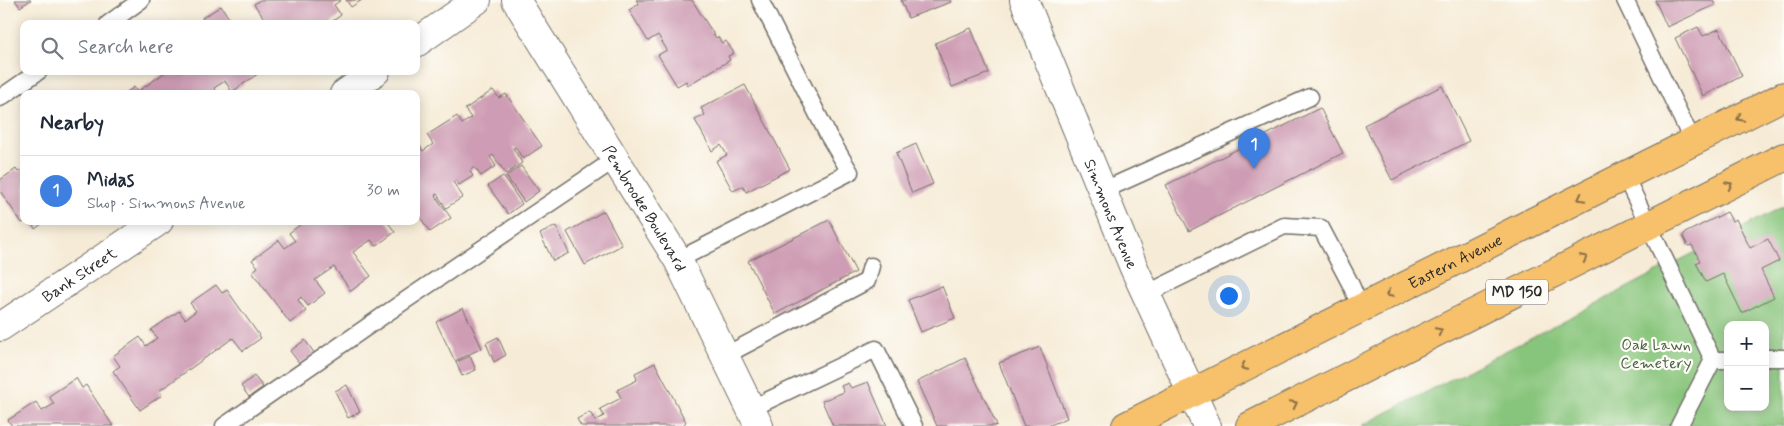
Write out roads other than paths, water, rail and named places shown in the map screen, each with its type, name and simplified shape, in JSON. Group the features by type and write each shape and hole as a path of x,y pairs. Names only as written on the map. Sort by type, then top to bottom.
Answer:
{"main road":[{"name":"Eastern Avenue","path":"1126,426 1784,96"},
{"name":"MD 150","path":"1250,426 1784,157"}],"street":[{"path":"420,39 477,0"},
{"name":"Pembrooke Boulevard","path":"516,0 678,260 726,355 754,418"},
{"name":"Simmons Avenue","path":"1024,0 1146,294 1207,426"},
{"path":"350,90 370,75"},
{"name":"Bank Street","path":"0,326 152,225"}],"lane":[{"path":"114,20 141,0"},
{"path":"678,260 850,172 828,135 760,0"},
{"path":"1625,0 1693,142"},
{"path":"0,98 33,75"},
{"path":"1102,191 1310,97"},
{"path":"224,426 400,304 614,160"},
{"path":"1625,176 1647,226 1720,360 1679,426"},
{"path":"1146,294 1284,226 1321,228 1361,308"},
{"path":"726,355 867,281 871,266"},
{"path":"754,418 876,349 914,426"},
{"path":"1769,358 1784,358"}],"place":[{"name":"Midas","path":"1254,169"}],"park label":[{"name":"Oak Lawn Cemetery","path":"1656,353"}]}
